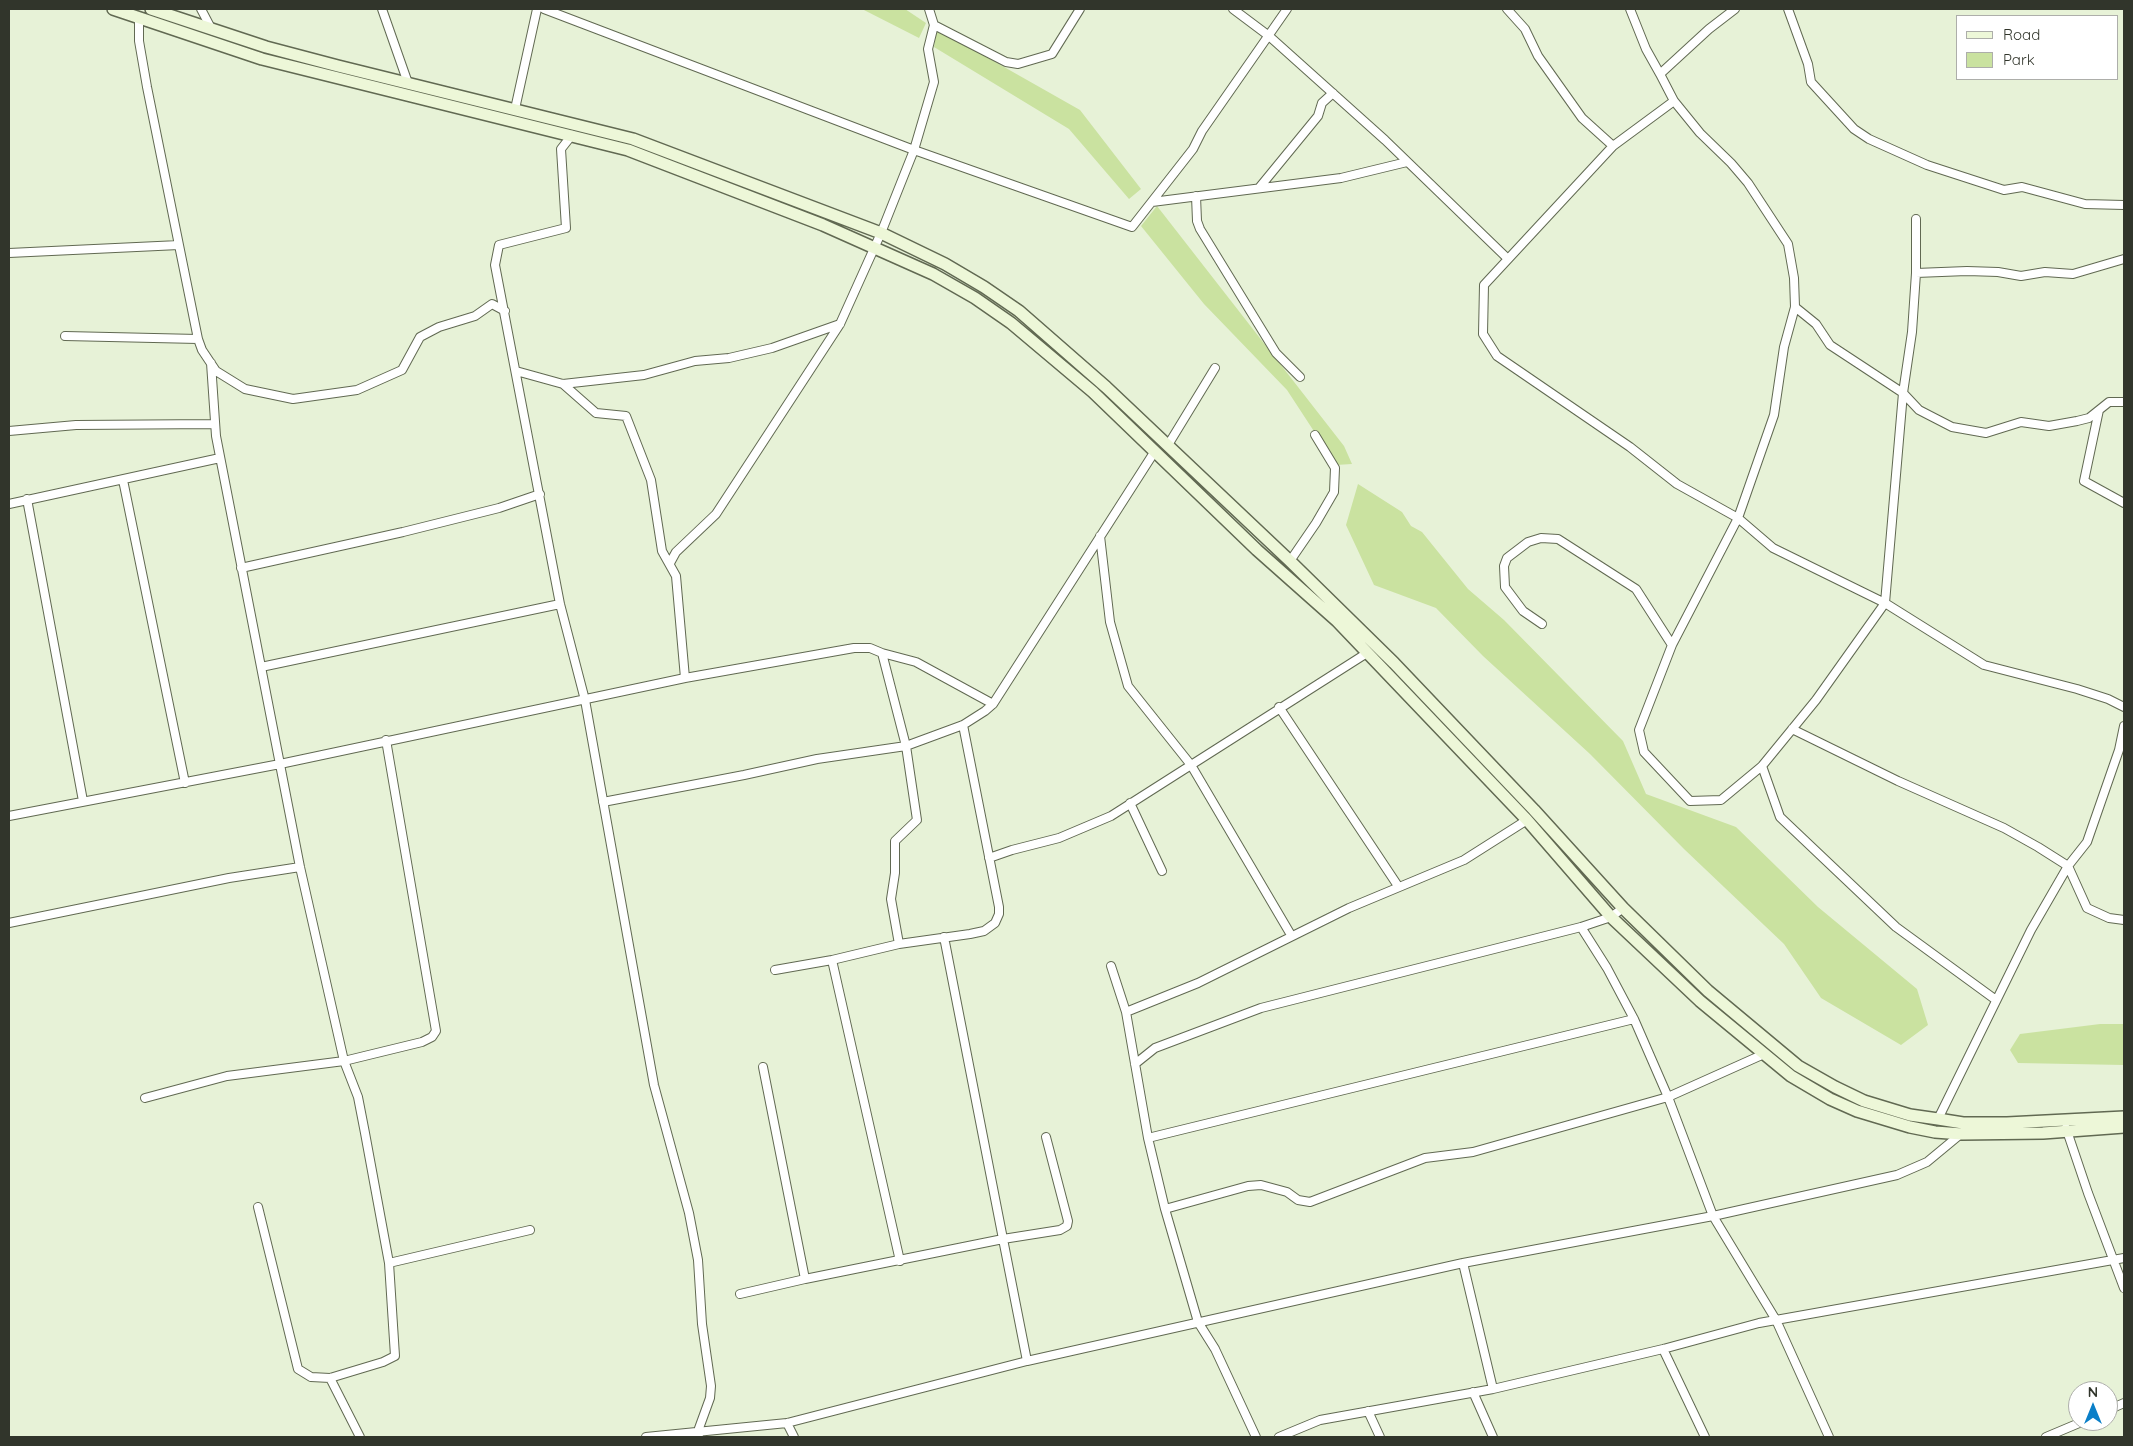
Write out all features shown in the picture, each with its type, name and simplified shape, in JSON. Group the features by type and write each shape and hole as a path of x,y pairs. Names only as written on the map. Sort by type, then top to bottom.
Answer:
{"street":[{"path":"113,9 262,59 628,150 823,225 933,274 996,313 1054,357 1257,550 1337,621 1527,820 1612,917 1700,1001 1791,1076 1857,1111 1910,1127 2124,1127"},
{"path":"151,9 266,47 633,139 882,233 945,264 984,287 1019,312 1078,361 1290,561 1451,722 1623,908 1708,991 1798,1066 1835,1087 1864,1101 1910,1115 1938,1119 1962,1128"},
{"path":"201,9 212,30"},
{"path":"382,9 408,84"},
{"path":"515,109 537,9"},
{"path":"544,9 914,150 1132,227 1193,149 1202,131 1287,9"},
{"path":"670,563 676,552 716,514 840,324 873,248 882,233 914,150 934,82 928,48 934,25 929,9"},
{"path":"934,25 1006,62 1018,64 1052,54 1080,9"},
{"path":"1233,9 1269,36 1333,93 1508,260"},
{"path":"1507,9 1526,29 1542,62 1582,118 1613,146"},
{"path":"1630,9 1646,50 1674,101 1700,133 1731,163 1748,183 1788,244 1794,278 1795,307 1784,347 1774,415 1738,518 1672,645 1639,730 1644,752 1690,801 1721,800 1762,766 1856,647 1885,604 1903,393 1912,332 1916,273 1916,219"},
{"path":"1660,74 1709,29 1735,9"},
{"path":"1788,9 1802,47 1811,82 1854,129 1869,139 1927,165 2004,190 2022,187 2085,204 2124,206"},
{"path":"139,18 142,64 198,339 216,371 245,389 293,399 337,394 374,384 402,370 420,337 440,327 475,316 492,304 505,311"},
{"path":"262,59 266,47"},
{"path":"1259,188 1318,116 1322,102 1333,93"},
{"path":"1674,101 1613,146 1484,285 1483,334 1497,356 1630,447 1677,484 1738,518 1773,548 1885,604 1984,665 2077,689 2108,699 2124,707"},
{"path":"572,135 561,149 566,228 499,246 495,265 560,604 585,700 654,1085 689,1213 698,1260 702,1324 711,1386 710,1398 699,1434"},
{"path":"1152,202 1341,178 1407,162"},
{"path":"1196,196 1197,221 1200,229 1276,353 1300,377"},
{"path":"9,253 179,245"},
{"path":"1916,273 1967,271 1998,272 2021,276 2045,272 2074,274 2124,260"},
{"path":"1795,307 1816,324 1830,345 1903,393 1919,410 1952,427 1986,433 2021,422 2049,426 2083,420 2089,418 2109,402 2124,402"},
{"path":"516,371 563,384 644,375 695,362 729,358 772,348 840,324"},
{"path":"65,336 198,339"},
{"path":"211,363 215,424 220,458 300,867 344,1061 358,1097 388,1263 395,1356 383,1362 330,1378 311,1377 298,1369 258,1207"},
{"path":"1168,445 1215,368"},
{"path":"563,384 596,413 626,416 651,480 662,551 676,576 685,678"},
{"path":"2099,410 2084,481 2124,504"},
{"path":"9,432 76,425 215,424"},
{"path":"1290,561 1334,492 1335,468 1315,435"},
{"path":"603,802 817,759 906,746 962,725 985,711 992,704 1155,451"},
{"path":"9,504 220,458"},
{"path":"123,480 185,783"},
{"path":"242,568 403,532 499,508 540,494"},
{"path":"27,499 83,801"},
{"path":"1100,536 1110,622 1128,686 1191,765 1291,935"},
{"path":"1542,624 1523,611 1505,587 1504,566 1508,558 1528,542 1541,538 1558,539 1636,590 1672,645"},
{"path":"261,667 560,604"},
{"path":"9,816 280,764 685,678 854,648 870,648 916,662 992,704"},
{"path":"882,652 906,746 917,820 895,842 895,873 891,899 899,944"},
{"path":"989,858 1059,838 1111,816 1279,707 1367,653"},
{"path":"1279,707 1398,886"},
{"path":"775,970 832,960 899,944 984,931 998,919 999,907 962,725"},
{"path":"1938,1119 2031,930 2068,866 2087,842 2095,824 2119,750 2124,726"},
{"path":"1792,729 1898,782 2004,828 2068,866 2087,908 2109,918 2124,920"},
{"path":"145,1098 227,1076 344,1061 422,1042 432,1037 436,1031 386,740"},
{"path":"1762,766 1780,817 1896,926 1996,1000"},
{"path":"1130,804 1162,871"},
{"path":"1126,1012 1198,983 1291,935 1398,886 1464,860 1527,820"},
{"path":"9,923 219,880 300,867"},
{"path":"1135,1064 1155,1048 1261,1008 1581,927 1612,917 1623,908"},
{"path":"1581,927 1607,968 1634,1019 1668,1097 1713,1216 1776,1320 1829,1437"},
{"path":"944,937 1027,1361"},
{"path":"832,960 900,1261"},
{"path":"1111,966 1126,1012 1148,1138 1165,1209 1198,1322 1215,1349 1256,1437"},
{"path":"1148,1138 1634,1019"},
{"path":"1165,1209 1248,1186 1260,1185 1287,1192 1298,1200 1310,1202 1425,1158 1472,1152 1668,1097 1764,1054"},
{"path":"763,1067 805,1279"},
{"path":"2065,1126 2124,1117"},
{"path":"2065,1126 2124,1288"},
{"path":"646,1437 699,1434 787,1423 1027,1361 1198,1322 1463,1263 1713,1216 1897,1175 1927,1162 1962,1128"},
{"path":"740,1294 1003,1239 1060,1230 1067,1226 1068,1220 1046,1137"},
{"path":"388,1263 530,1230"},
{"path":"1279,1437 1320,1420 1493,1389 1776,1320 2124,1258"},
{"path":"1463,1263 1493,1389"},
{"path":"1663,1349 1705,1437"},
{"path":"330,1378 360,1437"},
{"path":"1473,1392 1493,1437"},
{"path":"1368,1410 1380,1437"},
{"path":"787,1423 794,1437"},
{"path":"2046,1437 2068,1428"}],"green space":[{"path":"862,9 905,9 926,23 919,38"},
{"path":"937,29 1080,110 1141,189 1129,199 1069,129 934,47"},
{"path":"1157,206 1344,446 1352,464 1336,465 1287,390 1204,304 1141,226"},
{"path":"1358,484 1402,512 1411,526 1422,532 1468,589 1504,620 1623,741 1646,794 1736,827 1818,907 1917,989 1928,1025 1901,1045 1821,998 1784,944 1684,849 1590,754 1483,656 1436,608 1374,585 1346,525"},
{"path":"2100,1024 2124,1024 2124,1065 2018,1063 2010,1050 2020,1034"}]}
